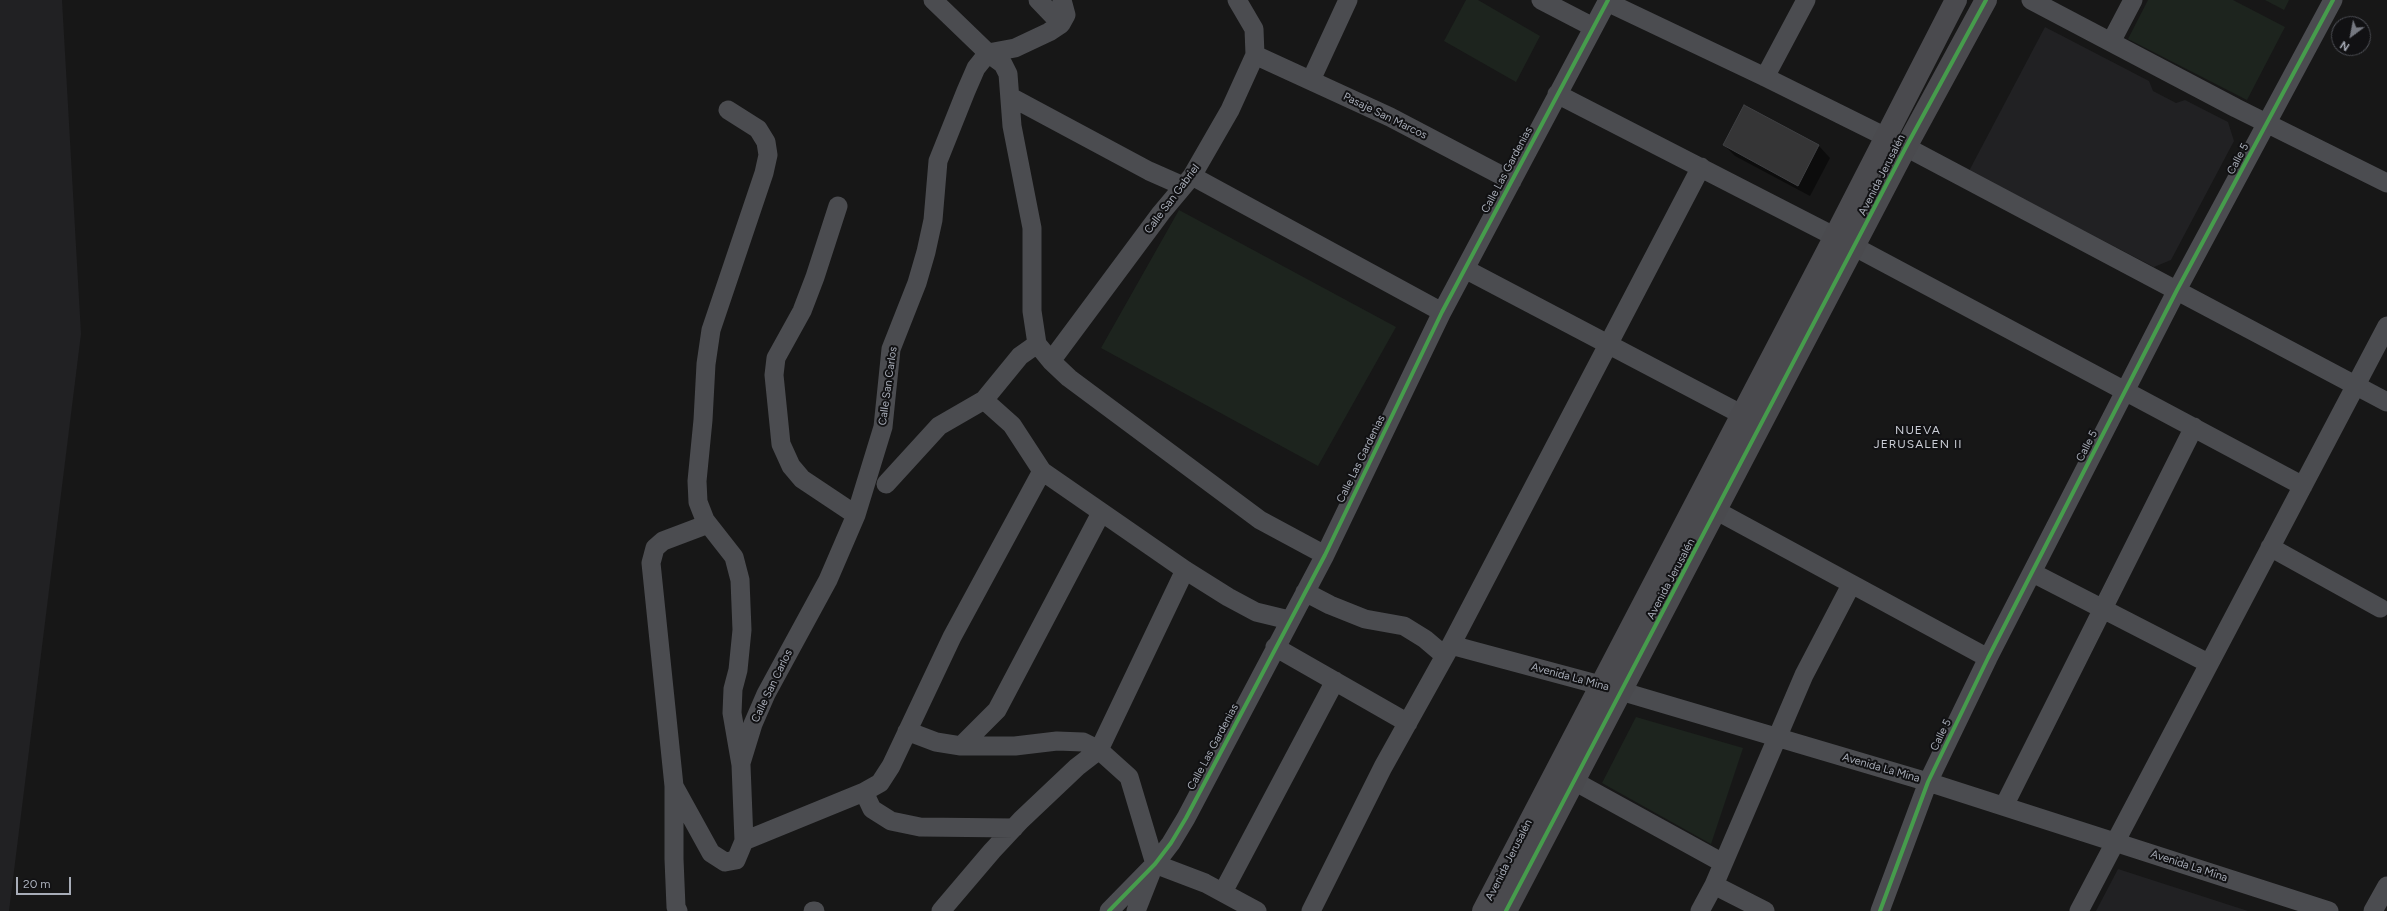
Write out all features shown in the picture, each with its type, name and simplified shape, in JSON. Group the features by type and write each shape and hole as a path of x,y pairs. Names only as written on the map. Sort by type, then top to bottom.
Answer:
{"street":[{"path":"933,0 988,53 1003,64 1008,74 1011,97 1012,126 1032,228 1032,311 1037,344 1051,361 1069,378 1260,520 1325,555"},
{"path":"1038,0 1061,24"},
{"path":"988,53 1016,48 1049,32 1061,24 1066,15 1062,0"},
{"name":"Calle San Gabriel","path":"1051,361 1188,181 1230,110 1255,55 1254,29 1237,0"},
{"path":"1311,80 1348,0"},
{"path":"1541,0 1593,27"},
{"path":"1765,77 1806,0"},
{"name":"Avenida Jerusalén","path":"1483,911 1835,236 1884,136 1956,0"},
{"name":"Avenida Jerusalén","path":"1506,911 1906,148 1986,0"},
{"path":"2031,0 2236,108 2268,122 2387,183"},
{"path":"2111,42 2133,0"},
{"name":"Calle 5","path":"1880,911 1928,782 1988,658 2177,290 2333,0"},
{"path":"1607,1 1884,136 2387,402"},
{"name":"Calle Las Gardenias","path":"1109,911 1154,864 1171,843 1186,818 1289,620 1325,555 1442,312 1607,1"},
{"name":"Calle San Carlos","path":"741,765 753,724 766,694 828,580 856,515 883,427 891,349 917,283 926,252 933,220 938,161 976,68 988,53"},
{"name":"Pasaje San Marcos","path":"1255,55 1390,117 1512,181"},
{"path":"1557,94 1701,166 1835,236 2126,389 2303,486"},
{"path":"1011,97 1149,171 1188,181 1442,312"},
{"path":"674,786 711,853 725,862 736,860 744,841 741,765 732,713 733,689 738,670 742,630 740,580 734,557 708,524 698,502 697,481 703,420 706,364 710,336 764,174 768,155 766,142 758,129 728,110"},
{"path":"1311,911 1408,723 1448,651 1701,166"},
{"path":"838,206 815,277 802,311 776,358 774,375 782,444 791,466 802,479 856,515"},
{"path":"1465,269 1762,425"},
{"path":"2079,911 2208,663 2387,326"},
{"path":"886,484 939,426 984,400 1020,356 1037,344"},
{"path":"984,400 1012,425 1042,471 1185,570 1256,612 1289,620"},
{"path":"2004,806 2194,427"},
{"path":"744,841 864,792 880,783 907,731 952,637 1042,471"},
{"path":"1717,511 1988,658"},
{"path":"961,746 997,710 1101,513"},
{"path":"678,911 676,907 674,859 674,786 651,563 655,548 663,541 708,524"},
{"path":"2270,547 2380,608"},
{"path":"941,911 1014,828 1057,785 1099,750 1185,570"},
{"path":"2033,573 2208,663"},
{"path":"1700,911 1714,885 1776,737 1804,675 1852,585"},
{"path":"1305,592 1330,605 1365,618 1404,626 1448,651"},
{"path":"1275,647 1408,723"},
{"name":"Avenida La Mina","path":"1448,651 1621,691 1928,782 2329,911"},
{"path":"1223,892 1335,681"},
{"path":"907,731 936,742 961,746 1015,746 1057,741 1083,742 1099,750 1129,777 1154,864 1136,911"},
{"path":"1574,781 1723,863"},
{"path":"864,792 872,809 891,820 920,827 1014,828"},
{"path":"1154,864 1223,892 1257,911"},
{"path":"1714,885 1765,911"},
{"path":"2373,911 2387,886"}],"shaded area":[{"path":"0,0 62,0 81,334 9,911 0,911"},
{"path":"1466,0 1478,0 1540,36 1516,82 1444,41"},
{"path":"2148,0 2233,0 2285,27 2247,100 2128,39"},
{"path":"2265,0 2289,0 2284,10"},
{"path":"2045,27 2149,81 2153,91 2176,103 2185,100 2228,122 2234,141 2171,260 2154,267 1969,171"},
{"path":"1179,210 1396,327 1318,466 1101,348"},
{"path":"1636,717 1743,748 1711,844 1602,783"},
{"path":"2118,869 2248,911 2096,911"}],"building":[{"path":"1744,105 1819,145 1798,186 1723,145"}],"cycle path":[{"path":"1109,911 1155,864 1171,843 1186,818 1325,555 1442,312 1608,0"},
{"path":"1506,911 1906,147 1986,0"},
{"path":"1880,911 1928,782 1988,658 2177,290 2333,0"}],"district":[{"name":"NUEVA JERUSALEN II","path":"1918,437"}]}
